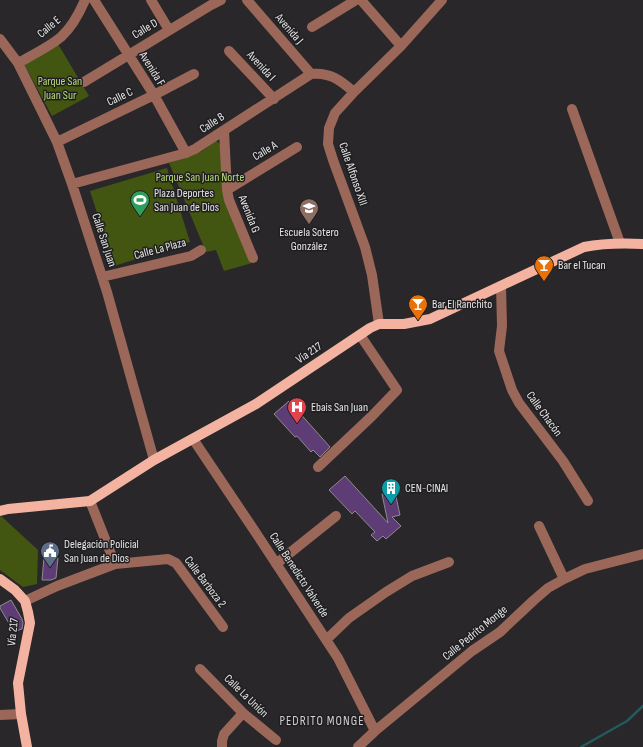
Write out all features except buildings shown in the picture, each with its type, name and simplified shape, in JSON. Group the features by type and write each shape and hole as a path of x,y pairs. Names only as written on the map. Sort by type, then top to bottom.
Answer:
{"main road":[{"path":"378,324 404,324 430,319 584,247 597,244 643,244"},
{"name":"Vía 217","path":"0,511 90,501 154,460 256,404 378,324"},
{"path":"0,579 16,590 25,601"},
{"name":"Vía 217","path":"25,601 30,623 18,683 21,714 27,747"}],"street":[{"name":"Calle E","path":"18,63 60,37 74,22 85,0"},
{"name":"Avenida F","path":"94,0 154,96 186,153"},
{"path":"151,0 169,30"},
{"name":"Calle D","path":"84,82 211,4 221,0"},
{"name":"Avenida J","path":"247,0 311,74"},
{"path":"312,27 356,0"},
{"path":"361,0 400,46"},
{"name":"Calle Alfonso XIII","path":"378,324 372,275 365,247 328,144 329,128 335,113 442,0"},
{"name":"Calle San Juan","path":"0,39 18,63 57,142 107,292 154,460"},
{"name":"Avenida I","path":"229,51 274,99"},
{"name":"Calle C","path":"57,142 154,96 194,74"},
{"path":"311,74 318,74 340,80 354,92"},
{"name":"Calle B","path":"72,184 186,153 195,149 311,74"},
{"path":"572,109 620,243"},
{"name":"Avenida G","path":"224,131 226,190 253,258"},
{"name":"Calle A","path":"226,190 297,147"},
{"name":"Calle La Plaza","path":"102,277 191,256 201,250"},
{"name":"Calle Chacón","path":"501,286 502,326 499,351 512,390 519,403 563,461 588,502"},
{"path":"318,467 397,390 360,335"},
{"name":"Calle Benedicto Valverde","path":"193,439 338,658 375,731"},
{"path":"90,501 115,564"},
{"path":"276,564 336,516"},
{"path":"539,526 564,579"},
{"name":"Calle Pedrito Monge","path":"358,747 375,731 472,651 500,632 548,588 585,569 643,554"},
{"name":"Calle Barboza 2","path":"25,601 57,586 115,564 168,559 176,563 223,627"},
{"path":"326,640 349,618 386,592 412,576 450,562"},
{"name":"Calle La Unión","path":"200,669 243,713 276,740"},
{"path":"222,747 224,734 243,713"},
{"path":"0,715 21,714"}],"green space":[{"name":"Parque San Juan Sur","path":"58,44 89,96 52,116 24,64"},
{"name":"Parque San Juan Norte","path":"216,141 222,146 229,208 252,263 224,271 216,250 206,252 169,163 202,151"},
{"name":"Plaza Deportes San Juan de Dios","path":"167,168 190,242 114,266 90,191"},
{"path":"1,516 38,550 37,584 23,587 0,570"}],"waterway":[{"path":"581,747 627,721 643,706"}],"place":[{"name":"Plaza Deportes San Juan de Dios","path":"140,217"},
{"name":"Escuela Sotero González","path":"309,225"},
{"name":"Bar el Tucan","path":"544,282"},
{"name":"Bar El Ranchito","path":"418,321"},
{"name":"Ebais San Juan","path":"297,424"},
{"name":"CEN-CINAI","path":"391,505"},
{"name":"Delegación Policial San Juan de Dios","path":"50,568"}],"district":[{"name":"PEDRITO MONGE","path":"322,721"}]}
